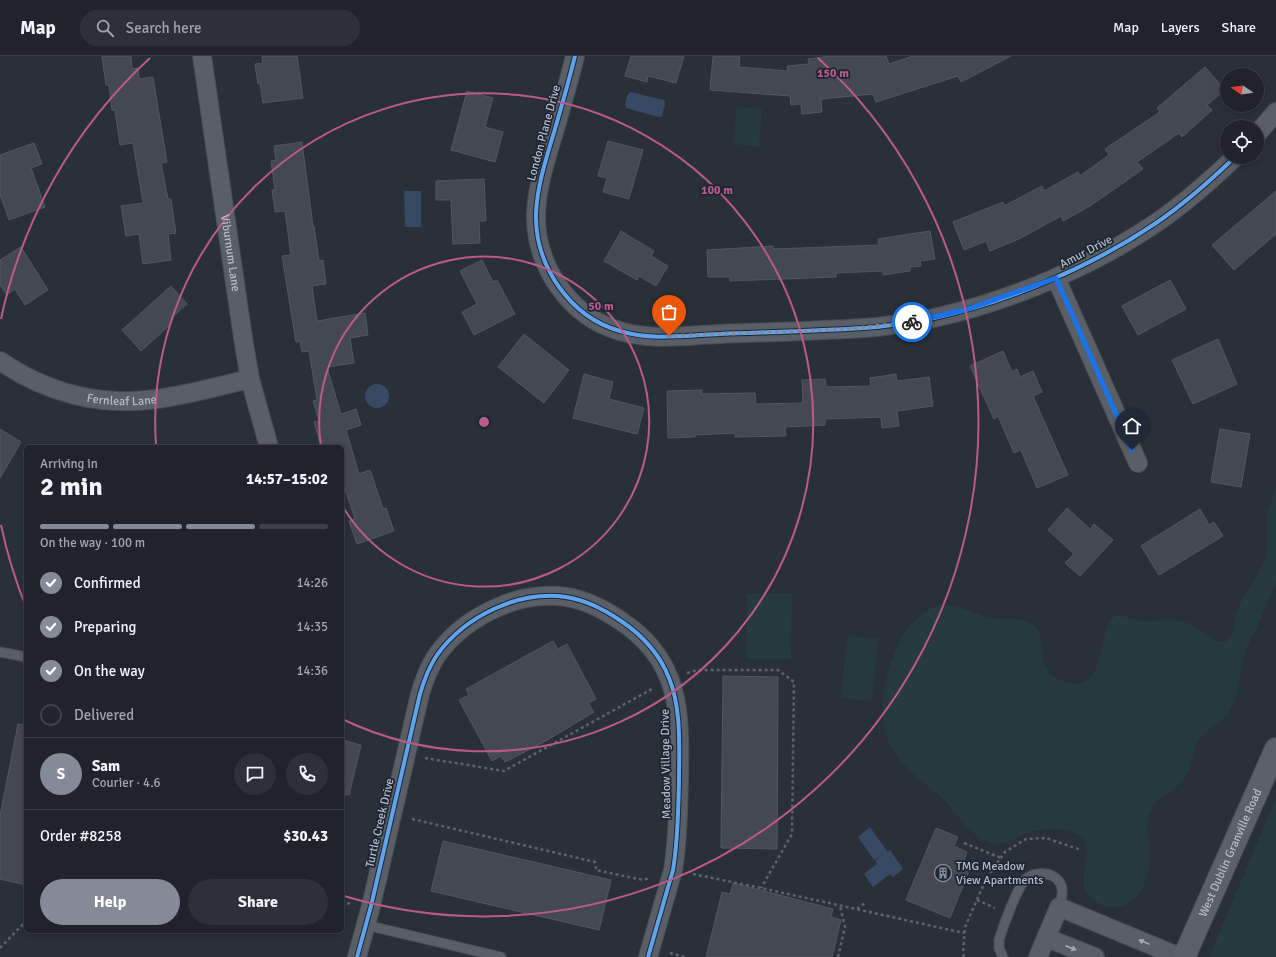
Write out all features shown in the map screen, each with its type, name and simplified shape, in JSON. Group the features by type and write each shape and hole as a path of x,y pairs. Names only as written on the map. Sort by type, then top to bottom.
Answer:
{"main road":[{"name":"West Dublin Granville Road","path":"1184,957 1276,749"}],"street":[{"name":"Viburnum Lane","path":"202,56 250,380 268,445"},
{"name":"London Plane Drive","path":"557,284 548,269 542,252 537,229 538,200 545,166 575,56"},
{"path":"1264,126 1276,112"},
{"name":"Amur Drive","path":"557,284 577,307 589,316 619,331 632,334 669,336 849,329 908,323 968,309 1056,278 1098,258 1156,223 1192,195 1227,164"},
{"path":"1056,278 1138,463"},
{"name":"Fernleaf Lane","path":"0,361 27,378 55,390 108,401 157,399 250,380"},
{"name":"Meadow Village Drive","path":"420,694 430,667 445,645 456,634 470,623 490,612 523,599 553,596 581,601 593,605 616,617 639,635 649,646 657,656 669,679 676,701 679,759 678,816 675,856 648,957"},
{"name":"Turtle Creek Drive","path":"357,957 366,925 420,694"},
{"path":"1038,957 1059,907 1180,957"},
{"path":"1047,938 1095,957"}],"lane":[{"path":"0,652 24,657"},
{"path":"1003,957 999,948 999,940 1018,892 1027,878 1034,874 1042,873 1059,881 1062,889 1059,907"},
{"path":"366,925 501,957"}],"path":[{"path":"406,755 504,771 669,679 698,670 778,670 794,682 792,834 761,888"},
{"path":"392,815 595,862 596,870 643,880 672,870 964,933"},
{"path":"964,957 965,927 987,877 1005,852 1026,839 1046,838 1081,850"},
{"path":"964,843 1001,858"},
{"path":"856,909 866,902"},
{"path":"838,957 845,926 840,906"},
{"path":"0,948 24,923"}],"green space":[{"path":"737,107 762,109 759,147 733,144"},
{"path":"1276,490 1276,582 1245,652 1237,694 1227,715 1199,739 1187,775 1152,808 1148,819 1150,858 1147,876 1141,892 1129,903 1118,907 1106,906 1098,903 1089,896 1084,887 1086,848 1083,840 1076,834 1065,830 1045,829 1027,833 1010,841 997,844 978,837 939,796 911,772 893,751 887,737 883,720 883,702 891,664 906,631 923,613 937,606 952,606 990,618 1020,619 1029,622 1038,631 1041,638 1044,662 1047,669 1053,676 1074,684 1081,683 1089,678 1095,671 1106,630 1110,621 1116,615 1140,621 1173,620 1184,622 1194,626 1221,642 1226,642 1233,634 1236,613 1240,604 1264,563 1267,550 1267,512"},
{"path":"792,593 791,659 746,659 747,594"},
{"path":"847,636 878,639 872,701 841,698"},
{"path":"1276,798 1276,957 1209,957"}],"water":[{"path":"630,92 664,100 665,104 662,116 658,117 626,108 625,104 627,96"},
{"path":"404,191 421,191 421,227 405,227"},
{"path":"377,384 386,387 389,396 386,405 377,408 368,405 365,396 368,387"},
{"path":"870,827 887,851 886,853 890,850 903,869 893,877 890,874 873,887 864,874 877,864 875,861 881,856 874,860 858,837"}],"building":[{"path":"102,56 131,56 132,69 138,68 139,79 153,77 167,162 161,163 168,199 171,199 176,233 168,234 171,260 143,264 139,234 126,236 121,206 143,203 133,143 120,145 115,110 112,110 109,85 106,85"},
{"path":"262,56 297,56 303,98 263,103 255,64 263,63"},
{"path":"631,56 684,56 676,83 648,76 647,82 625,76"},
{"path":"713,56 740,56 739,67 788,71 787,66 809,64 808,59 830,56 886,56 889,64 913,56 1011,56 961,82 958,76 876,102 873,94 821,99 822,112 802,114 801,104 791,105 790,96 710,90"},
{"path":"1205,67 1220,84 1220,94 1207,105 1212,110 1182,137 1179,133 1137,162 1143,169 1090,206 1063,221 1061,216 1019,239 990,251 986,241 964,250 953,222 1003,202 1004,206 1042,186 1044,191 1078,172 1080,176 1109,155 1105,149 1160,112 1157,108"},
{"path":"467,91 493,98 485,127 503,132 495,162 451,150"},
{"path":"608,141 643,150 629,199 603,192 607,178 598,176"},
{"path":"302,142 313,226 319,261 323,260 326,284 312,286 317,321 365,313 368,335 350,338 354,363 327,367 341,414 356,409 361,425 346,430 359,474 370,470 383,509 386,508 394,531 357,544 349,521 355,519 344,486 344,445 320,445 314,422 319,421 313,401 317,400 309,351 302,352 300,341 296,342 282,256 291,255 285,211 275,212 272,190 275,190 271,161 276,160 274,146"},
{"path":"34,143 42,164 31,168 45,207 9,220 0,194 0,155"},
{"path":"484,179 486,221 479,221 480,243 453,244 451,200 436,200 436,181"},
{"path":"1276,191 1276,234 1234,270 1212,245"},
{"path":"621,231 654,251 651,256 668,266 656,286 639,276 637,280 604,261"},
{"path":"930,231 935,259 920,261 921,266 910,267 910,271 883,275 883,271 836,273 836,277 730,281 730,277 708,277 707,250 773,246 773,249 879,245 878,239"},
{"path":"21,247 48,290 25,305 15,289 7,295 0,285 0,260"},
{"path":"482,260 493,282 497,280 515,314 474,335 462,312 477,304 460,271"},
{"path":"1170,280 1186,309 1138,335 1122,306"},
{"path":"171,286 187,304 169,320 172,323 141,351 122,330"},
{"path":"524,334 569,370 544,403 498,367"},
{"path":"1218,339 1237,384 1193,404 1172,360"},
{"path":"1003,351 1012,372 1017,369 1020,377 1033,371 1042,392 1033,396 1068,475 1037,488 1021,450 1014,453 998,416 994,419 970,366"},
{"path":"584,374 613,382 609,399 644,408 637,434 573,418"},
{"path":"896,374 897,381 929,377 933,406 897,411 899,426 882,428 881,417 825,419 825,425 785,427 786,436 735,437 735,433 668,438 667,391 702,390 702,394 755,393 756,404 803,403 802,380 825,379 826,387 871,386 870,378"},
{"path":"0,429 21,442 0,478"},
{"path":"1220,429 1250,434 1241,487 1211,482"},
{"path":"1067,508 1090,529 1094,524 1113,540 1080,576 1065,563 1074,554 1048,530"},
{"path":"1200,509 1209,525 1214,522 1223,536 1159,575 1141,546"},
{"path":"553,641 558,649 567,644 596,699 588,703 594,712 544,742 505,762 501,756 492,761 459,700 469,695 466,689"},
{"path":"723,676 778,677 777,849 721,848"},
{"path":"18,724 24,725 24,885 0,879 0,816"},
{"path":"344,741 361,745 349,795 344,794"},
{"name":"TMG Meadow View Apartments","path":"936,828 958,837 954,846 967,852 962,865 970,868 950,918 906,900"},
{"path":"443,841 611,880 599,930 431,891"},
{"path":"733,883 833,909 831,917 841,920 832,957 706,957 722,892 730,894"}],"cycle path":[{"path":"575,56 540,181 536,214 537,233 549,270 559,287 571,302 602,324 620,331 644,336 670,337 877,327 920,321 963,311 1049,281 1105,254 1131,239 1177,208 1228,164"},
{"path":"357,957 371,906 420,694 432,664 437,655 449,641 462,628 478,618 494,609 512,602 548,596 573,598 588,603 608,613 629,627 650,646 661,661 673,690 679,730 678,826 676,848 673,870 648,957"}],"way so far":[{"path":"669,336 849,329 912,322"}],"place":[{"name":"TMG Meadow View Apartments","path":"943,873"}],"route":[{"path":"912,322 934,318 998,300 1056,278 1132,450"}]}
